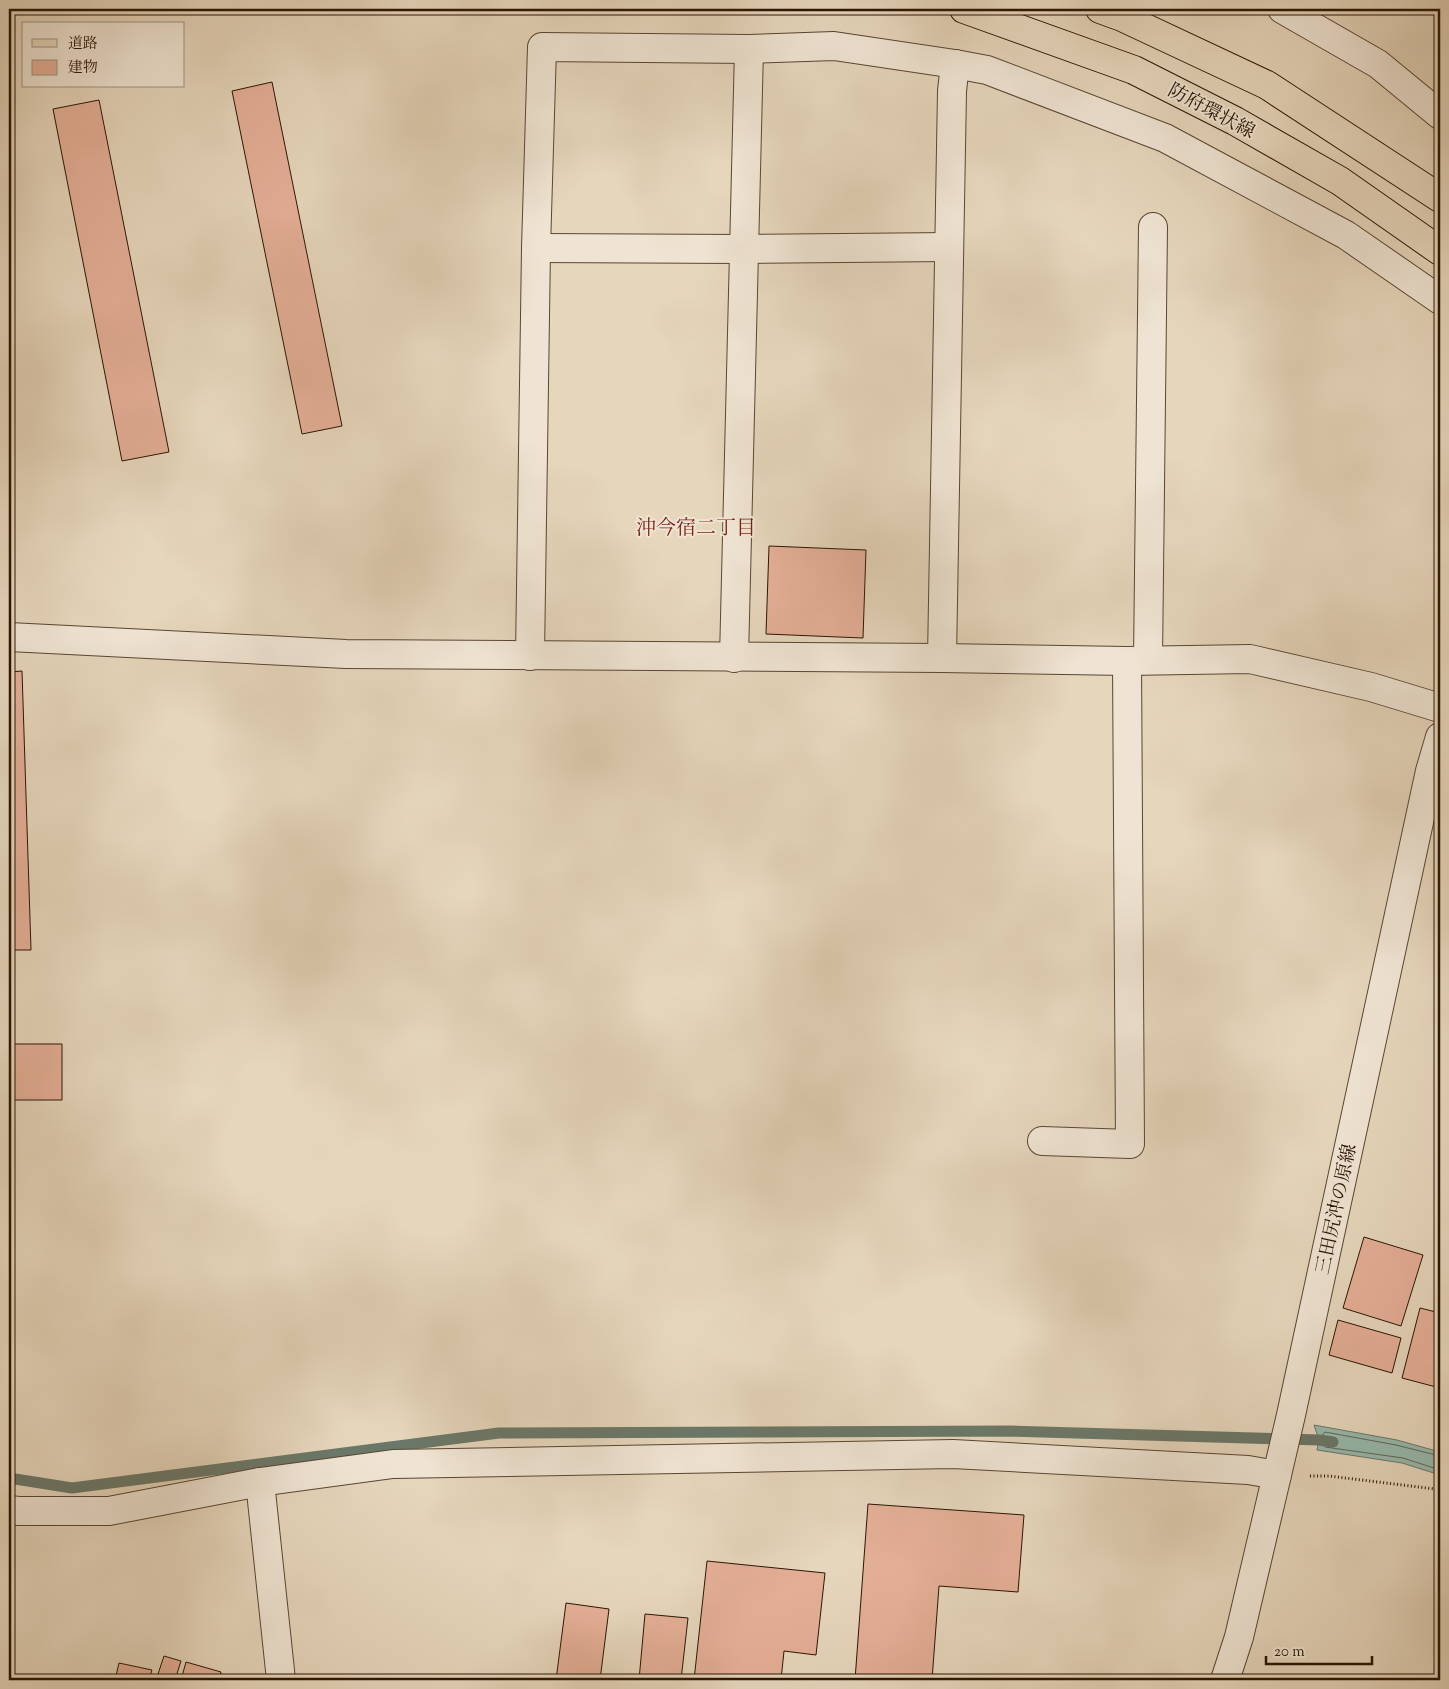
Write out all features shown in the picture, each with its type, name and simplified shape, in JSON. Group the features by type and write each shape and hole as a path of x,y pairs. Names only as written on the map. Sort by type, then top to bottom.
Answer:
{"main road":[{"name":"防府環状線","path":"964,9 1134,70 1235,121 1340,182 1440,251"},
{"path":"1116,11 1267,85 1440,198"}],"street":[{"path":"1282,9 1378,64 1440,115"},
{"path":"530,656 536,248 542,47 749,49 834,46 987,70 1165,138 1346,235 1440,300"},
{"path":"734,658 749,49"},
{"path":"942,658 952,91 955,64"},
{"path":"1042,1141 1130,1144 1137,661 1154,227"},
{"path":"536,248 743,249 949,247"},
{"path":"9,637 346,654 1137,661 1250,659 1371,687 1440,708"},
{"name":"三田尻沖の原線","path":"1225,1680 1240,1637 1280,1464 1430,771 1440,737"},
{"path":"9,1510 19,1512 109,1511 260,1482 393,1464 953,1454 1248,1470 1280,1464"},
{"path":"260,1482 281,1680"}],"path":[{"path":"1280,1464 1329,1476 1440,1491"}],"water":[{"path":"1314,1425 1397,1440 1440,1452 1440,1475 1402,1463 1317,1450 1319,1440"}],"building":[{"path":"272,82 342,426 302,434 232,91"},
{"path":"99,100 169,452 122,461 53,109"},
{"path":"769,546 866,550 863,638 766,634"},
{"path":"22,671 31,950 9,950 9,672"},
{"path":"9,1044 62,1044 62,1100 9,1100"},
{"path":"1364,1237 1423,1255 1401,1326 1343,1308"},
{"path":"1420,1308 1440,1313 1440,1388 1402,1378"},
{"path":"1338,1320 1401,1338 1392,1373 1329,1355"},
{"path":"868,1504 1024,1515 1018,1592 939,1586 932,1680 855,1680"},
{"path":"707,1561 825,1573 816,1655 784,1651 781,1680 694,1680"},
{"path":"566,1603 609,1609 600,1680 556,1680"},
{"path":"645,1614 688,1618 681,1680 639,1680"},
{"path":"164,1656 181,1661 175,1680 156,1680"},
{"path":"186,1662 221,1672 219,1680 181,1680"},
{"path":"119,1663 152,1670 149,1680 115,1680"}],"waterway":[{"path":"9,1478 72,1488 499,1433 1011,1431 1319,1440 1333,1442"}],"district":[{"name":"沖今宿二丁目","path":"696,527"}]}
